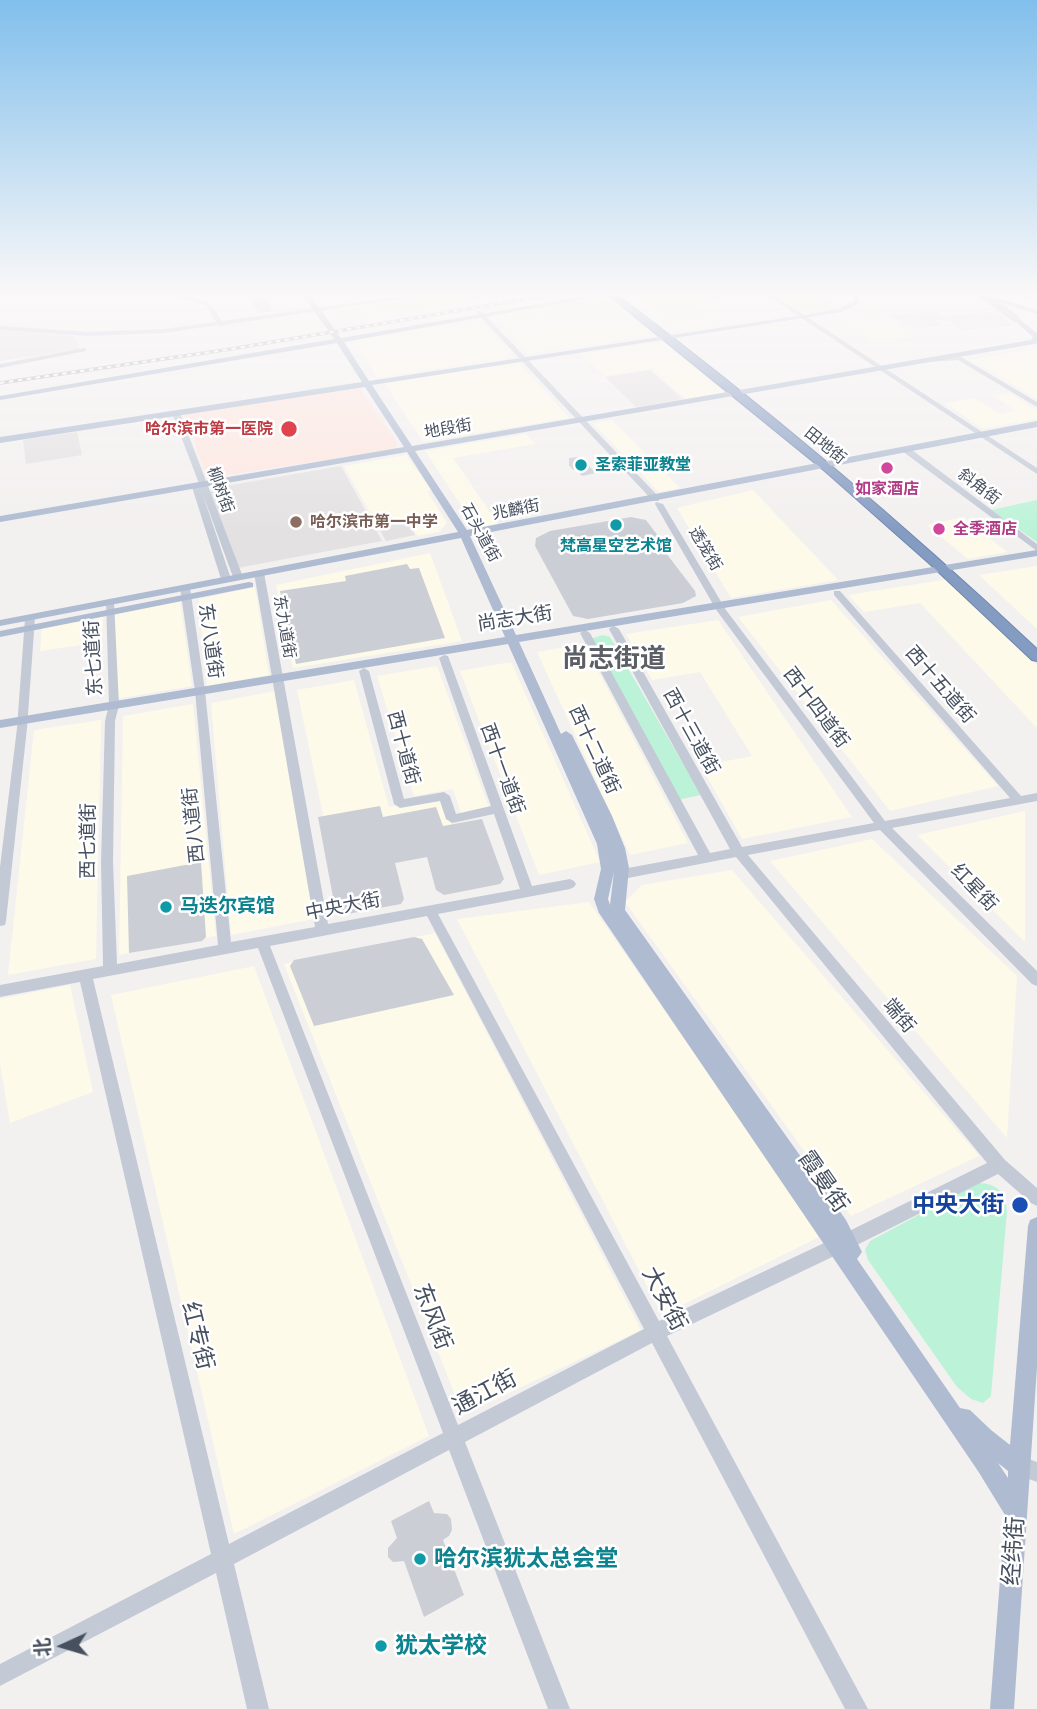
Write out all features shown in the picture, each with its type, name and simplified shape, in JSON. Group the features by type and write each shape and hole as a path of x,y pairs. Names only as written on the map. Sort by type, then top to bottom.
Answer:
{"highway":[{"name":"田地街","path":"717,374 833,467 954,570"},
{"path":"954,570 1037,641"},
{"path":"954,570 1037,657"}],"main road":[{"path":"0,396 130,374"},
{"name":"石头道街","path":"363,374 469,537 518,642"},
{"path":"0,440 432,374"},
{"name":"地段街","path":"0,519 854,374"},
{"name":"兆麟街","path":"0,634 30,623 109,607 658,502 833,467 905,449 1037,424"},
{"name":"兆麟街","path":"833,467 914,456 1037,432"},
{"name":"尚志大街","path":"278,682 444,658 518,642 614,629 720,608 837,593 954,570 1037,550"},
{"name":"尚志大街","path":"0,731 22,724 720,608 954,570 1037,560"},
{"name":"兆麟街","path":"185,593 226,579 260,578"},
{"name":"兆麟街","path":"0,623 30,623"},
{"name":"西十二道街","path":"518,642 604,844 608,869 618,874"},
{"name":"尚志大街","path":"0,724 22,724"},
{"name":"霞曼街","path":"618,874 601,900 604,909 965,1420 982,1438 1029,1469"},
{"name":"经纬街","path":"1002,1709 1017,1514 1029,1469 1037,1226"},
{"name":"霞曼街","path":"841,1244 1017,1514"}],"street":[{"name":"透笼街","path":"536,374 658,502 720,608"},
{"path":"889,374 1037,472"},
{"path":"985,374 1037,405"},
{"name":"柳树街","path":"176,413 226,579"},
{"name":"斜角街","path":"905,449 1037,550"},
{"name":"柳树街","path":"200,486 238,577"},
{"name":"东九道街","path":"260,578 321,930"},
{"name":"东八道街","path":"185,593 200,694"},
{"name":"西十五道街","path":"837,593 1017,799"},
{"name":"东七道街","path":"109,607 114,709"},
{"name":"西十四道街","path":"720,608 882,825"},
{"path":"0,922 22,724 30,623"},
{"name":"西十三道街","path":"614,629 738,852"},
{"path":"585,633 706,858"},
{"name":"西十一道街","path":"444,658 528,891"},
{"name":"西十道街","path":"364,671 400,804 444,796 452,819 498,809"},
{"name":"西八道街","path":"200,694 225,949"},
{"name":"西七道街","path":"110,971 107,862 110,721 114,709"},
{"path":"618,874 1037,797"},
{"name":"红星街","path":"882,825 1037,980"},
{"name":"端街","path":"738,852 999,1165 1037,1198"},
{"name":"中央大街","path":"0,991 570,884"},
{"name":"大安街","path":"430,910 857,1709"},
{"name":"东风街","path":"262,942 559,1709"},
{"name":"红专街","path":"85,975 225,1557 258,1709"},
{"name":"通江街","path":"0,1675 656,1332 999,1165"}],"shaded area":[{"path":"374,374 404,374 377,378"},
{"path":"446,374 529,374 569,418 423,442 384,383"},
{"path":"654,374 683,399 636,407 605,377"},
{"path":"657,374 702,374 725,393 686,399"},
{"path":"994,374 1037,374 1037,399"},
{"name":"哈尔滨市第一医院","path":"359,388 398,444 393,450 207,478 185,414"},
{"path":"1009,393 1037,410 1037,419 983,429 945,403 975,398 1000,414 1016,411 993,395"},
{"path":"612,420 680,488 659,492 593,423"},
{"path":"77,432 82,455 26,464 23,440"},
{"path":"526,434 535,444 453,458 498,524 476,528 425,451"},
{"path":"406,455 431,490 427,491 447,523 439,532 418,536 407,521 378,527 344,466"},
{"name":"哈尔滨市第一中学","path":"341,466 382,541 237,568 209,492 214,488"},
{"path":"753,490 838,580 731,598 677,508"},
{"path":"963,517 1007,552 968,559 927,525"},
{"path":"407,522 415,535 386,541 378,527"},
{"path":"430,553 462,641 293,668 276,585"},
{"path":"1037,566 1037,629 979,575"},
{"path":"949,579 1037,665 1037,728 920,603 864,612 848,595"},
{"path":"255,587 269,675 207,686 199,599"},
{"path":"831,600 998,786 890,811 738,617"},
{"path":"180,601 192,686 116,699 115,615"},
{"path":"103,616 102,642 40,651 42,628"},
{"path":"718,620 852,817 742,839 701,766 752,756 700,672 652,680 626,634"},
{"path":"584,644 688,843 630,855 537,652"},
{"path":"511,662 600,862 539,875 460,671"},
{"path":"437,666 489,808 461,813 453,789 414,796 377,676"},
{"path":"354,680 389,807 443,797 464,863 432,852 393,860 343,911 297,690"},
{"path":"275,691 314,919 231,935 211,703"},
{"path":"193,704 216,936 119,955 123,716"},
{"path":"101,720 96,959 8,975 34,730"},
{"path":"1025,811 1025,942 917,835"},
{"path":"872,839 1017,976 1007,1138 770,861"},
{"path":"732,870 979,1156 851,1216 625,902 642,885"},
{"path":"589,902 821,1236 662,1315 457,919"},
{"path":"435,933 641,1330 463,1415 284,964"},
{"path":"254,966 429,1436 234,1534 111,995"},
{"path":"70,985 93,1092 10,1123 0,1064 0,999"}],"green space":[{"path":"1037,500 1037,542 991,510"},
{"path":"603,635 610,637 701,795 677,800 607,665 614,669 623,667 624,664 612,645 595,648 590,639"},
{"path":"978,1183 991,1185 1000,1191 1007,1212 991,1396 983,1403 971,1399 957,1387 868,1260 865,1250 870,1241"}],"building":[{"name":"圣索菲亚教堂","path":"577,457 596,473 582,476 576,469 573,470 569,465 569,458"},
{"path":"631,517 646,520 668,549 663,549 696,596 683,603 588,619 573,616 535,546 536,538 550,531"},
{"path":"407,564 410,569 419,568 445,638 296,664 280,591 346,581 345,576"},
{"path":"380,806 383,817 436,807 443,826 482,819 504,879 500,884 444,895 436,890 427,857 395,863 404,899 401,904 342,915 336,913 318,817"},
{"name":"马迭尔宾馆","path":"201,862 206,937 202,941 129,953 127,876"},
{"path":"414,937 422,939 454,995 314,1026 290,966 294,960"},
{"name":"哈尔滨犹太总会堂","path":"429,1501 434,1513 447,1514 451,1519 452,1530 443,1540 464,1595 424,1617 404,1561 393,1562 388,1557 388,1548 397,1538 391,1521"}],"railway":[{"path":"0,383 63,374"}],"place":[{"name":"哈尔滨市第一医院","path":"289,429"},
{"name":"圣索菲亚教堂","path":"581,465"},
{"name":"如家酒店","path":"887,468"},
{"name":"哈尔滨市第一中学","path":"296,522"},
{"name":"梵高星空艺术馆","path":"616,525"},
{"name":"全季酒店","path":"939,529"},
{"name":"马迭尔宾馆","path":"166,907"},
{"name":"中央大街","path":"1020,1205"},
{"name":"哈尔滨犹太总会堂","path":"420,1559"},
{"name":"犹太学校","path":"381,1646"}],"district":[{"name":"尚志街道","path":"614,660"}]}
